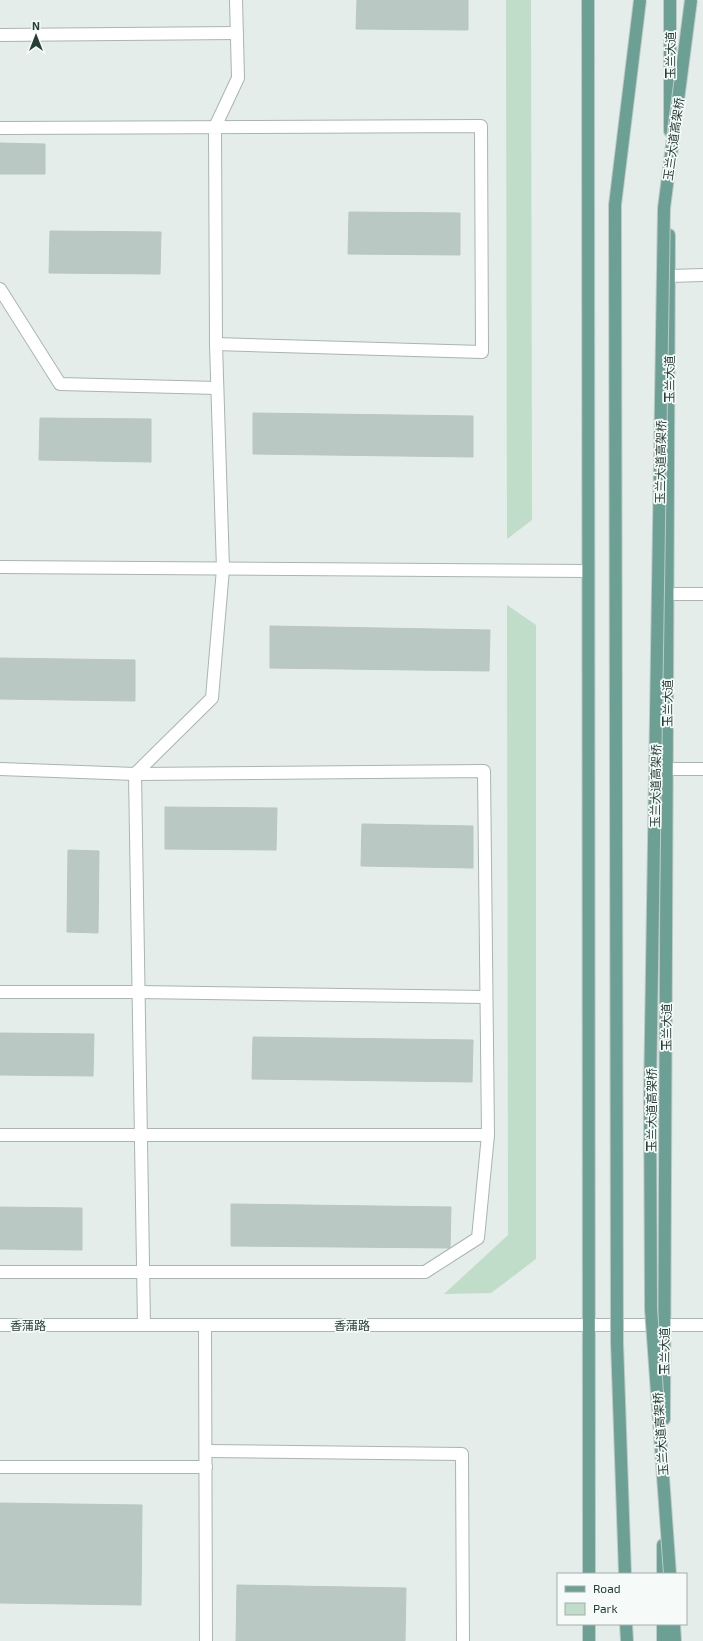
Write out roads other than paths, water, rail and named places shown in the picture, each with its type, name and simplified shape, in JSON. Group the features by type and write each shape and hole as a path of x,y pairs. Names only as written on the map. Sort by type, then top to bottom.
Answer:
{"main road":[{"path":"588,0 589,1573"},
{"path":"625,1573 617,1343 615,205 640,0"},
{"name":"玉兰大道","path":"663,1573 670,0"},
{"name":"玉兰大道高架桥","path":"670,1573 651,1310 650,1094 664,208 691,0"},
{"path":"589,1625 589,1641"},
{"path":"626,1625 627,1641"},
{"path":"663,1625 663,1641"},
{"path":"674,1625 675,1641"}],"street":[{"path":"144,1325 136,774 212,698 224,569 216,344 215,127 238,78 236,0"},
{"path":"0,35 237,33"},
{"path":"0,128 481,126 482,352 216,344"},
{"path":"669,276 703,275"},
{"path":"0,289 60,384 217,388"},
{"path":"0,567 588,571"},
{"path":"668,594 703,594"},
{"path":"0,769 136,774 484,771 488,1135 478,1238 425,1272 0,1272"},
{"path":"667,769 703,769"},
{"path":"0,992 138,992 486,997"},
{"path":"0,1135 488,1135"},
{"name":"香蒲路","path":"0,1325 703,1325"},
{"path":"205,1325 206,1641"},
{"path":"206,1451 462,1454 463,1641"},
{"path":"0,1467 206,1467"}]}
